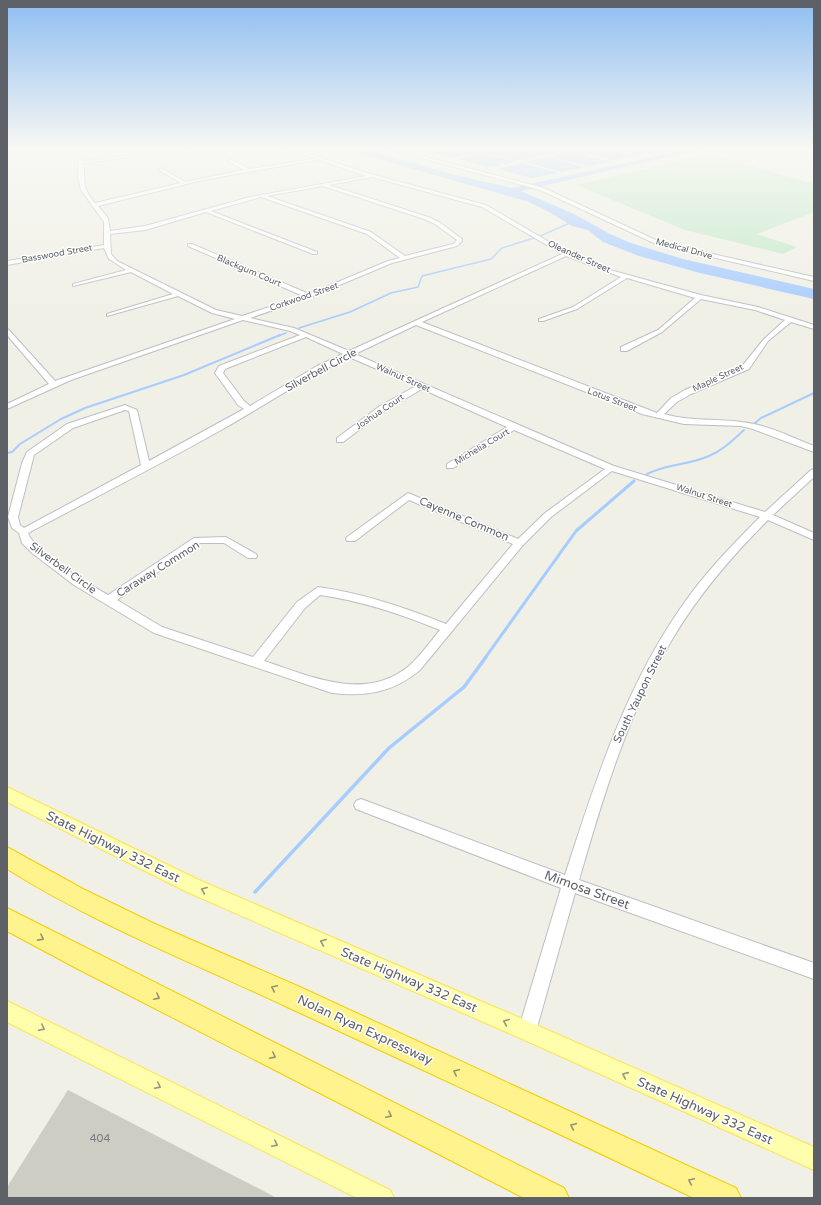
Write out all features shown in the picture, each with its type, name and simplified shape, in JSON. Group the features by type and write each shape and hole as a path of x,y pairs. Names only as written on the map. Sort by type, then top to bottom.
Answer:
{"highway":[{"name":"Nolan Ryan Expressway","path":"7,857 39,878 117,917 518,1100 726,1198"},
{"path":"7,919 100,968 554,1198"}],"main road":[{"name":"State Highway 332 East","path":"7,794 193,886 527,1030 814,1159"},
{"path":"7,1011 382,1198"}],"street":[{"path":"101,203 94,205 105,218 108,233 107,246"},
{"path":"108,233 137,230 232,203"},
{"path":"282,203 369,233 404,258"},
{"name":"Corkwood Street","path":"7,407 53,384 309,296 404,258 455,245 460,240 437,223 380,203"},
{"name":"Oleander Street","path":"474,203 484,206 566,254 625,277 700,297 744,306 814,327"},
{"name":"Medical Drive","path":"576,203 658,243 730,261 814,279"},
{"name":"Medical Drive","path":"586,203 645,232 670,241 720,255 814,274"},
{"path":"205,210 314,253"},
{"name":"Blackgum Court","path":"190,245 309,296"},
{"name":"Basswood Street","path":"7,263 107,246"},
{"name":"Walnut Street","path":"107,246 108,256 111,259 214,312 240,319 292,329 611,468 766,516 814,537"},
{"name":"Silverbell Circle","path":"566,254 349,354 295,382 252,410 146,468 23,532 26,541 36,551 78,582 158,630 332,688 350,691 370,690 404,678 416,667 519,543 548,515 611,468"},
{"path":"75,285 133,270"},
{"path":"542,320 575,308 625,277"},
{"path":"109,315 178,294"},
{"path":"624,349 660,331 700,297"},
{"name":"Maple Street","path":"658,416 674,400 688,392 746,367 766,340 790,319"},
{"name":"Lotus Street","path":"417,323 630,407 658,416 684,422 741,424 756,427 814,449"},
{"path":"7,331 53,384"},
{"path":"252,410 241,403 219,373 222,368 306,335"},
{"name":"Joshua Court","path":"340,440 383,408 422,386"},
{"path":"23,532 15,526 13,517 26,463 30,454 70,426 125,407 133,410 146,468"},
{"name":"Michelia Court","path":"450,466 514,427"},
{"name":"South Yaupon Street","path":"527,1030 604,772 625,719 650,670 686,608 718,566 766,516 814,472"},
{"name":"Cayenne Common","path":"351,539 408,496 519,543"},
{"name":"Caraway Common","path":"109,600 198,540 226,540 252,556"},
{"path":"255,663 301,605 318,591 368,600 406,611 448,629"},
{"name":"Mimosa Street","path":"362,805 570,884 814,971"}],"green space":[{"path":"620,203 814,203 814,212 757,234 797,247 783,254 685,230"}],"water":[{"path":"531,203 549,203 631,243 683,259 814,289 814,299 700,273 639,256 603,242 588,230 572,226"}],"building":[{"path":"68,1090 277,1198 7,1198 7,1187"}],"waterway":[{"path":"540,236 570,223"},
{"path":"299,328 350,312 391,293 418,287 422,276 491,259 502,248 534,238"},
{"path":"278,336 286,333"},
{"path":"7,453 12,452 20,444 61,419 85,408 184,375 280,335"},
{"path":"755,423 761,418 814,393"},
{"path":"647,474 662,468 694,461 714,454 744,430"},
{"path":"485,658 576,531 634,481"},
{"path":"255,892 389,748 464,687 486,657"}]}
